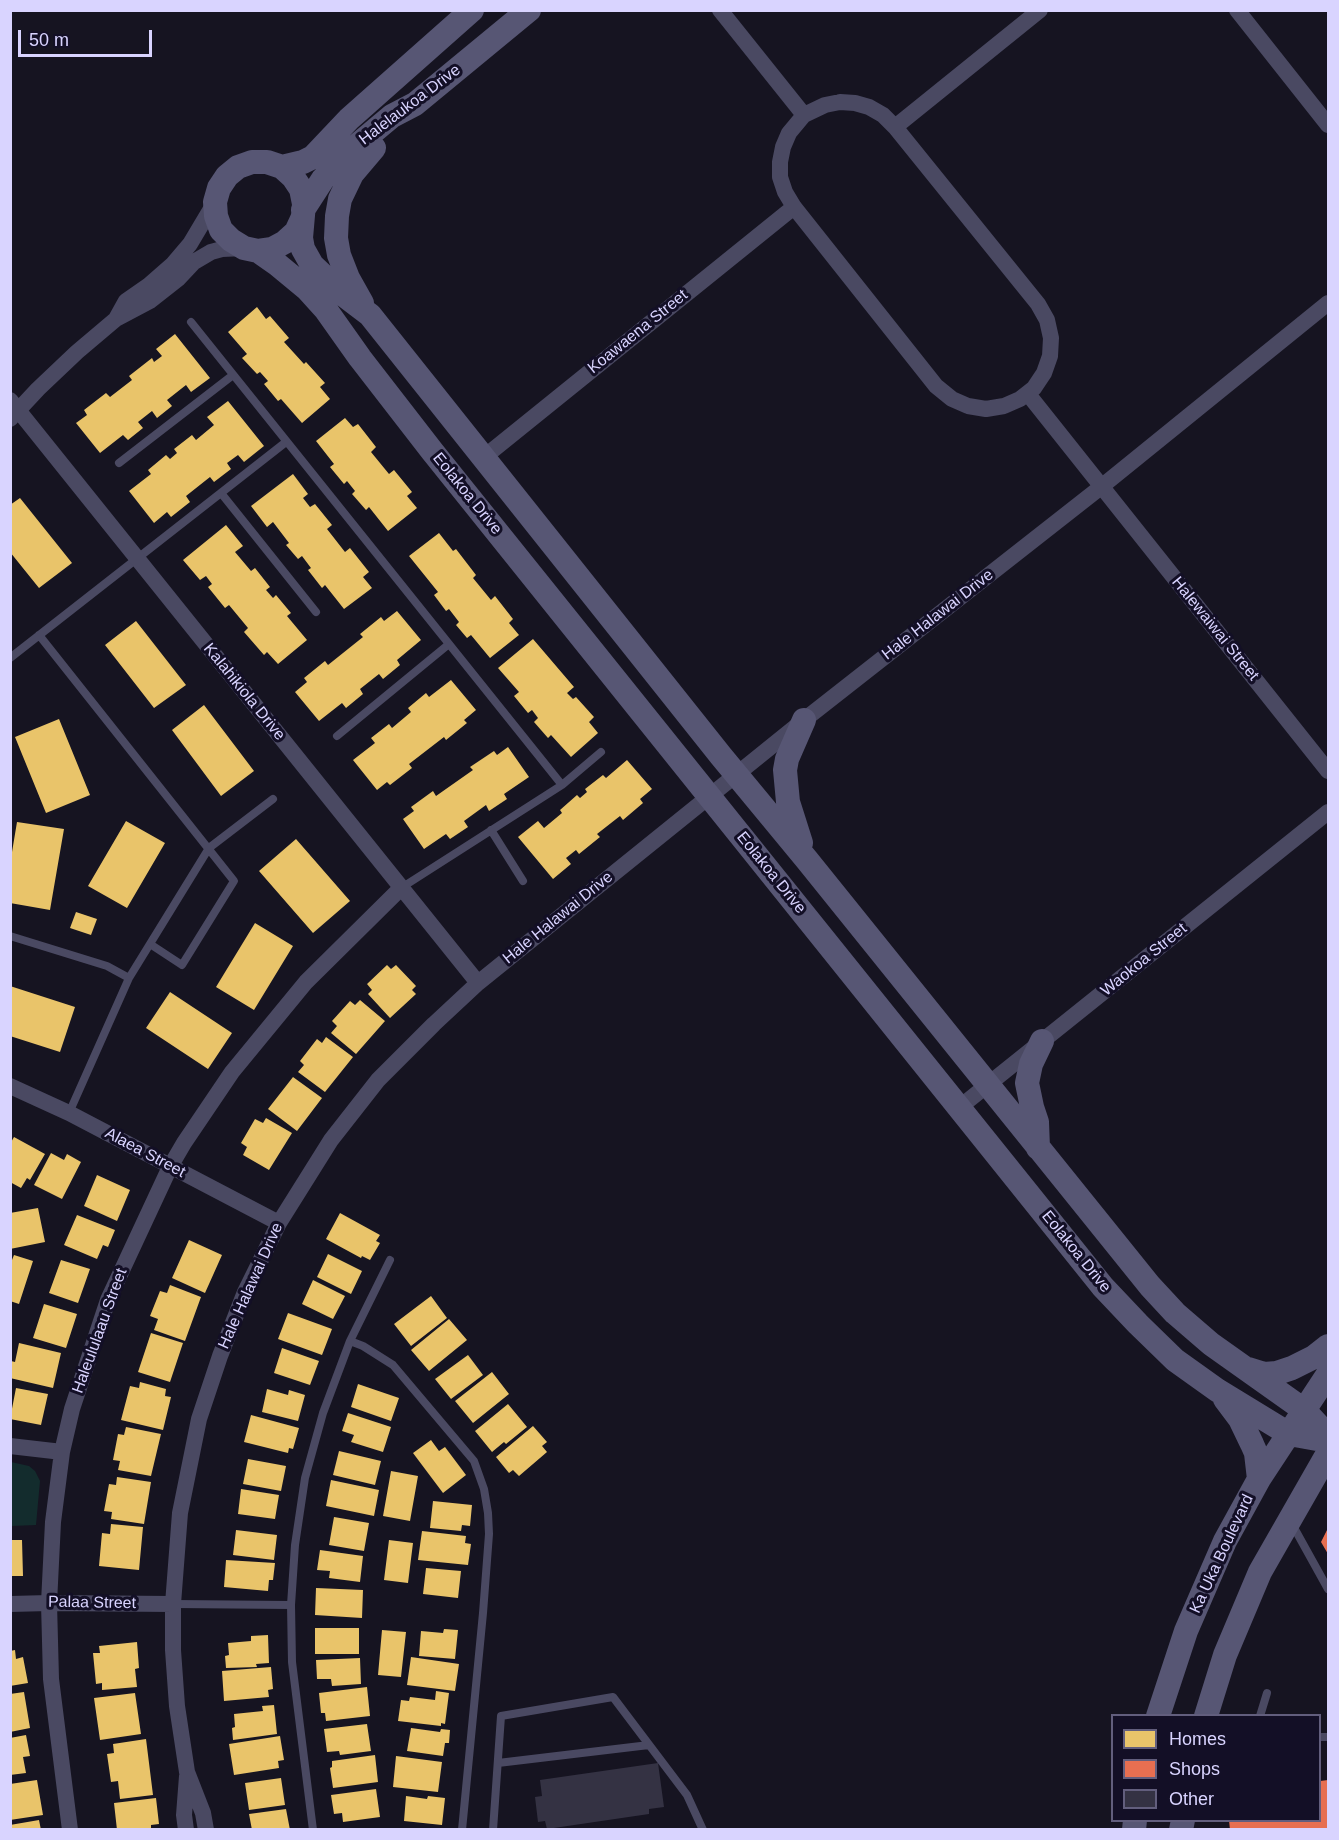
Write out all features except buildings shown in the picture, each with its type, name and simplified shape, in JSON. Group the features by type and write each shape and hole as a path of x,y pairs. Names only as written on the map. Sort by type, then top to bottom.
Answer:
{"street":[{"name":"Halelaukoa Drive","path":"282,167 313,157 349,119 472,10"},
{"name":"Halelaukoa Drive","path":"303,214 323,179 349,152 392,116 414,104 528,10"},
{"path":"720,10 804,115"},
{"path":"895,127 1040,10"},
{"path":"1237,10 1329,125"},
{"path":"840,102 855,103 869,107 883,115 895,127 1038,304 1047,320 1051,338 1050,356 1044,373 1028,394 1004,406 986,409 968,406 952,399 936,386 794,207 785,192 780,177 783,147 789,133 804,115 825,105 840,102"},
{"path":"414,104 399,124 359,163 340,199 336,228 339,255 348,278 370,315 1150,1286 1175,1313 1244,1368 1304,1410 1329,1436"},
{"path":"116,319 126,301 173,264 190,244 215,202 219,188 227,176 238,167 252,162 267,162 282,167 293,177 301,189 304,204 301,238 303,249 312,265 345,296 370,315"},
{"path":"215,202 216,216 221,230 231,240 251,249"},
{"name":"Koawaena Street","path":"483,458 794,207"},
{"path":"13,410 116,319 150,301 178,279 194,262 211,252 222,249 272,249 285,242 296,232 303,214"},
{"name":"Eolakoa Drive","path":"251,249 278,265 307,289 326,310 432,451 1103,1287 1175,1360 1217,1390 1288,1434 1329,1441"},
{"name":"Hale Halawai Drive","path":"206,1830 203,1813 188,1772 177,1706 172,1650 180,1513 199,1419 245,1292 279,1223 331,1140 378,1080 478,983 804,720 1101,487 1329,303"},
{"path":"1028,394 1101,487"},
{"name":"Kalahikiola Drive","path":"13,410 136,558 478,983"},
{"path":"432,451 462,462 483,458"},
{"path":"482,512 476,495 476,484 483,458"},
{"name":"Halewaiwai Street","path":"1101,487 1329,771"},
{"path":"804,720 787,759 785,783 791,814 807,860"},
{"name":"Waokoa Street","path":"960,1107 1329,812"},
{"name":"Haleululaau Street","path":"70,1830 51,1679 49,1603 53,1522 62,1452 72,1409 108,1300 170,1167 232,1072 306,982 401,888"},
{"path":"1038,1148 1037,1122 1028,1083 1031,1064 1042,1041"},
{"name":"Alaea Street","path":"10,1086 69,1113 279,1223"},
{"path":"1244,1368 1264,1374 1277,1373 1292,1368 1329,1347"},
{"name":"Ka Uka Boulevard","path":"1159,1714 1186,1631 1220,1551 1259,1479 1329,1374"},
{"path":"1217,1390 1240,1419 1252,1444 1256,1453 1259,1479"},
{"path":"10,1446 62,1452"},
{"path":"1207,1714 1225,1655 1260,1572 1329,1454"},
{"name":"Palaa Street","path":"10,1604 173,1605"},
{"name":"Hale Halawai Drive","path":"186,1830 184,1815 188,1772"}],"lane":[{"path":"191,322 562,784"},
{"path":"119,463 233,375"},
{"path":"10,658 286,442"},
{"path":"221,493 316,612"},
{"path":"39,635 234,880 182,965 150,944"},
{"path":"337,736 449,644"},
{"path":"401,888 562,784 602,752"},
{"path":"69,1113 129,978 209,848 273,799"},
{"path":"491,830 523,881"},
{"path":"10,936 107,966 129,978"},
{"path":"313,1830 291,1662 291,1605 295,1545 305,1478 323,1413 350,1341 390,1260"},
{"path":"350,1341 363,1346 393,1365 474,1461 484,1489 489,1534 462,1830"},
{"path":"1289,1520 1329,1589"},
{"path":"173,1605 291,1605"},
{"path":"1261,1714 1267,1693"},
{"path":"493,1830 501,1716 613,1697 687,1795 703,1830"},
{"path":"498,1763 649,1745"}],"green space":[{"path":"11,1462 29,1466 35,1471 40,1481 36,1525 11,1526"}]}
